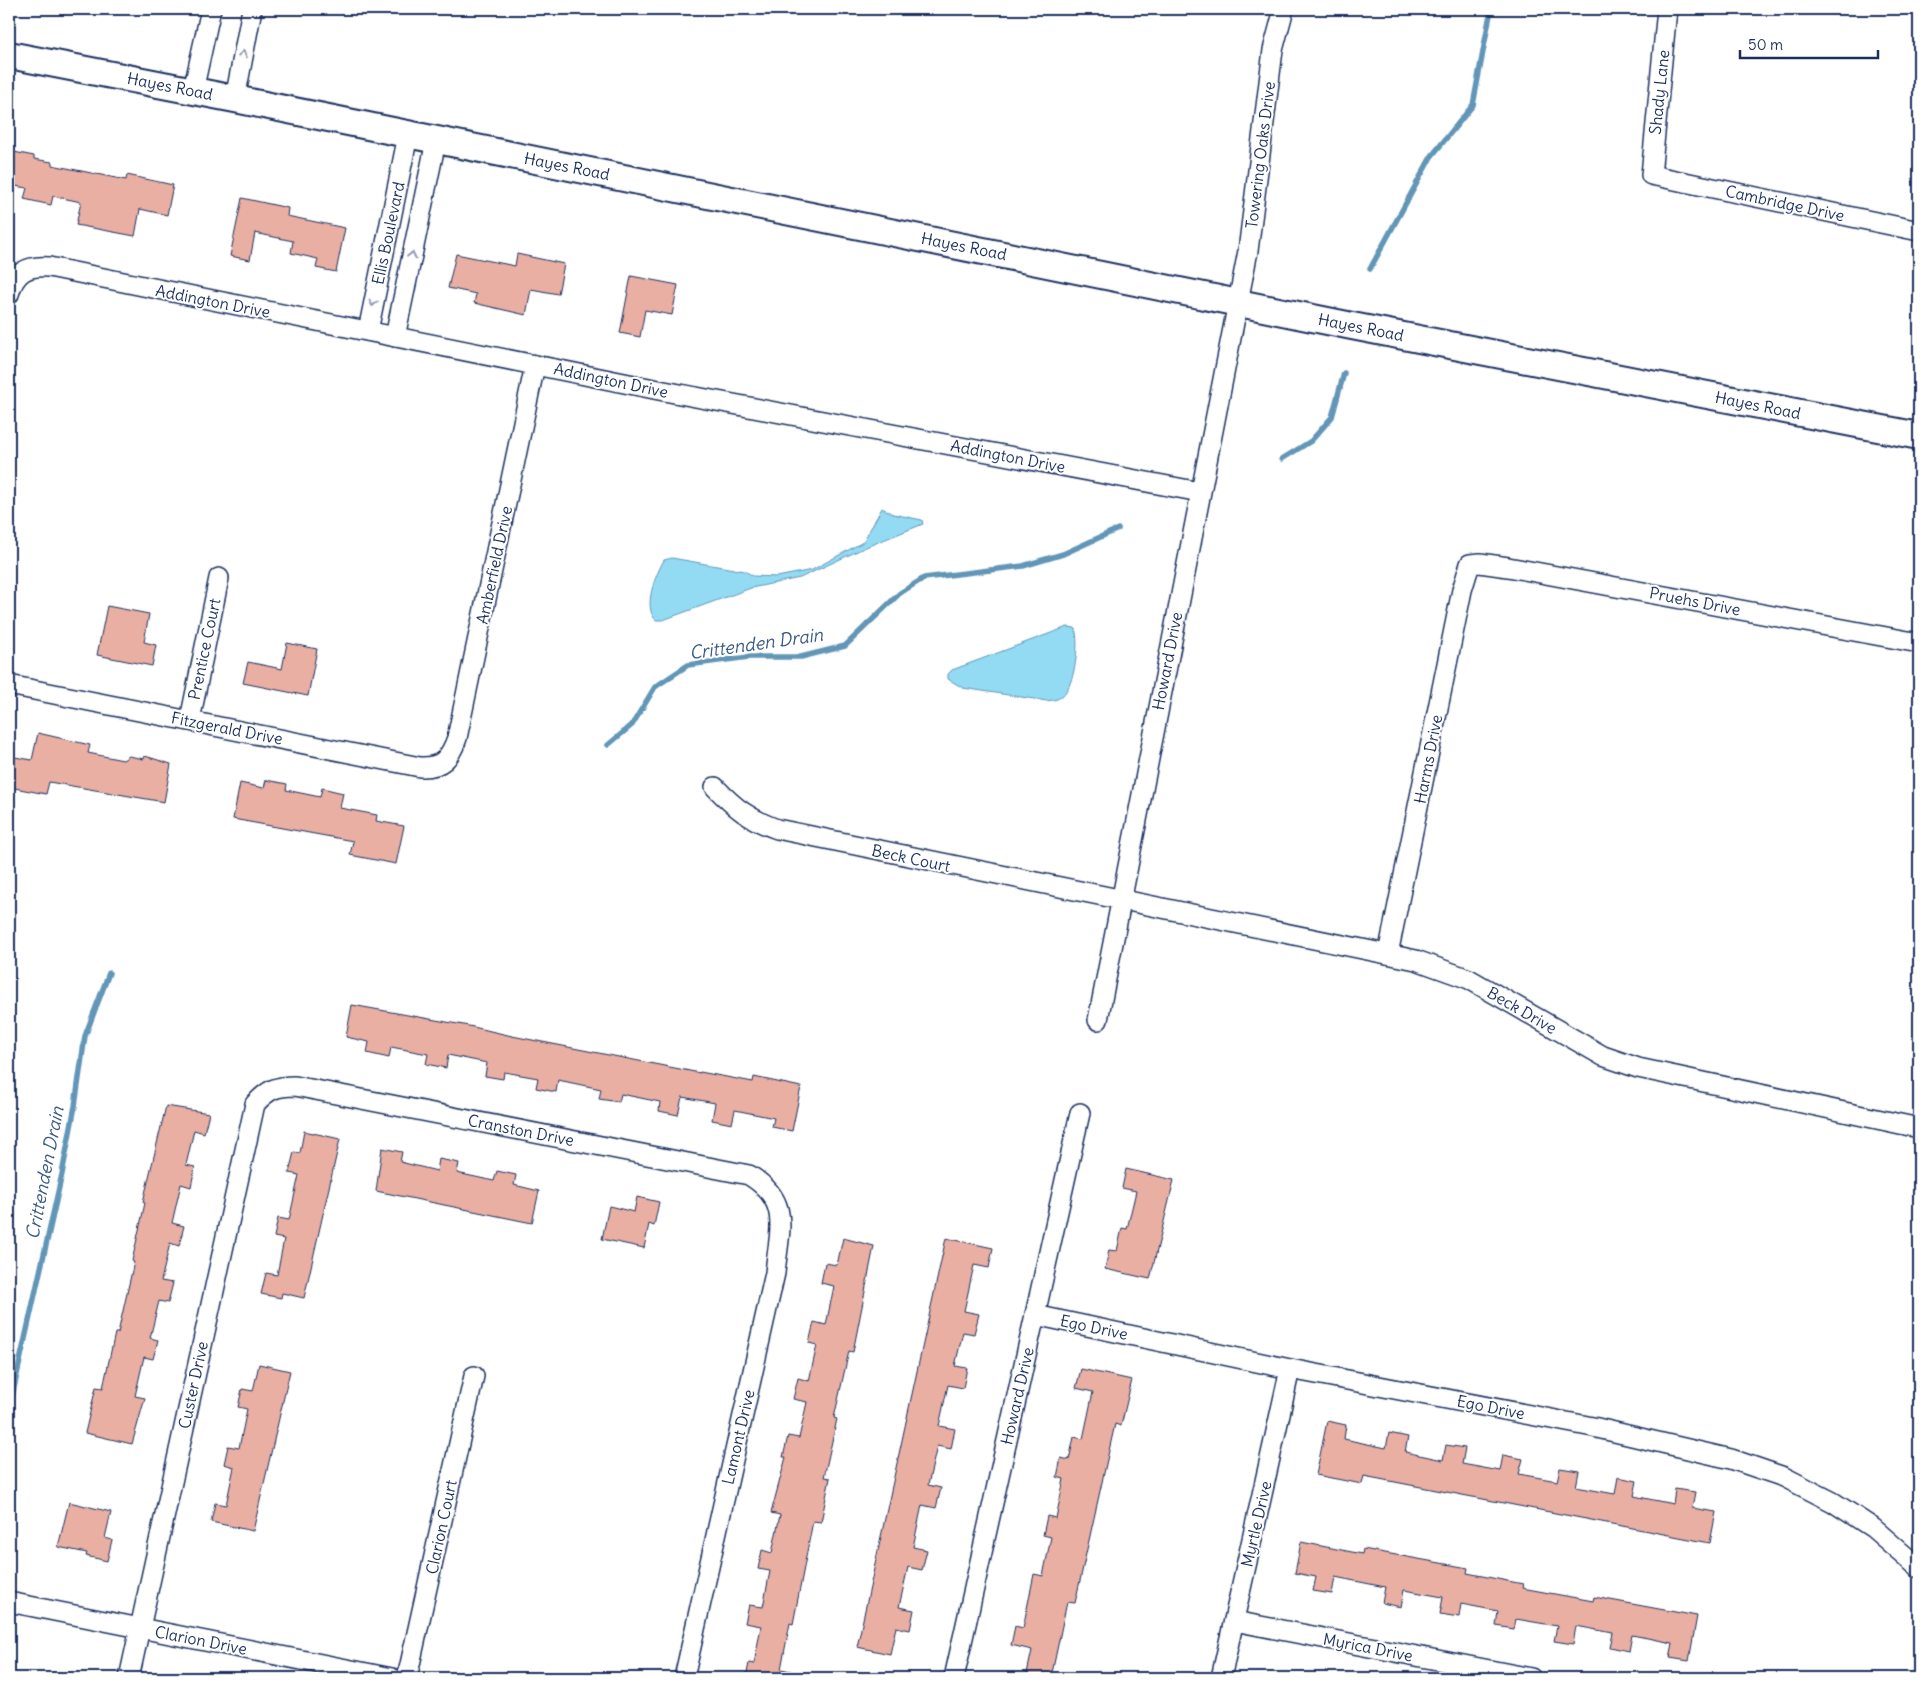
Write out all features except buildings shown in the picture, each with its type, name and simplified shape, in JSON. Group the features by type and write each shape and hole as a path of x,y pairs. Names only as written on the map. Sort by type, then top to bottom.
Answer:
{"street":[{"path":"193,90 211,9"},
{"path":"235,99 252,9"},
{"name":"Towering Oaks Drive","path":"1238,302 1248,251 1273,50 1284,9"},
{"name":"Shady Lane","path":"1651,175 1668,9"},
{"name":"Hayes Road","path":"9,55 193,90 1352,326 1919,436"},
{"name":"Ellis Boulevard","path":"368,332 408,135"},
{"name":"Ellis Boulevard","path":"395,337 436,141"},
{"name":"Cambridge Drive","path":"1651,175 1919,230"},
{"name":"Addington Drive","path":"9,294 14,279 23,270 36,266 49,267 664,391 1200,492"},
{"name":"Howard Drive","path":"1098,1020 1238,302"},
{"name":"Amberfield Drive","path":"444,762 453,751 457,738 536,365"},
{"name":"Pruehs Drive","path":"1470,564 1480,563 1508,567 1919,643"},
{"name":"Harms Drive","path":"1388,954 1462,590 1470,564"},
{"name":"Prentice Court","path":"190,720 219,578"},
{"name":"Fitzgerald Drive","path":"9,685 420,767 432,768 444,762"},
{"name":"Beck Court","path":"715,787 738,811 756,822 776,830 1121,900"},
{"name":"Beck Drive","path":"1121,900 1286,932 1416,960 1469,979 1603,1056 1638,1068 1919,1128"},
{"name":"Cranston Drive","path":"263,1095 278,1086 295,1086 749,1175 764,1184 773,1195"},
{"name":"Custer Drive","path":"129,1678 254,1104 263,1095"},
{"name":"Howard Drive","path":"954,1678 1080,1113"},
{"name":"Lamont Drive","path":"684,1678 774,1273 780,1211 773,1195"},
{"name":"Ego Drive","path":"1035,1315 1290,1369 1593,1427 1731,1458 1784,1477 1833,1502 1873,1528 1919,1568"},
{"name":"Myrtle Drive","path":"1221,1678 1290,1369"},
{"name":"Clarion Court","path":"407,1678 474,1376"},
{"name":"Clarion Drive","path":"9,1602 392,1678"},
{"name":"Myrica Drive","path":"1234,1621 1530,1678"}],"water":[{"path":"882,508 893,514 922,520 923,524 866,547 800,578 751,588 663,620 656,620 652,614 650,599 652,590 657,573 664,560 672,558 745,571 753,576 777,577 812,570 863,542"},
{"path":"1067,627 1075,628 1077,654 1070,683 1062,696 1055,700 1047,701 963,688 948,679 948,674 952,670"}],"waterway":[{"name":"Crittenden Drain","path":"1370,269 1431,157 1473,105 1491,9"},
{"name":"Crittenden Drain","path":"1282,459 1311,441 1332,417 1344,373"},
{"name":"Crittenden Drain","path":"608,745 632,725 655,687 688,665 749,657 801,657 845,646 900,593 924,578 1023,566 1063,554 1118,529"},
{"name":"Crittenden Drain","path":"9,1410 62,1174 75,1106 85,1036 109,973"}]}
